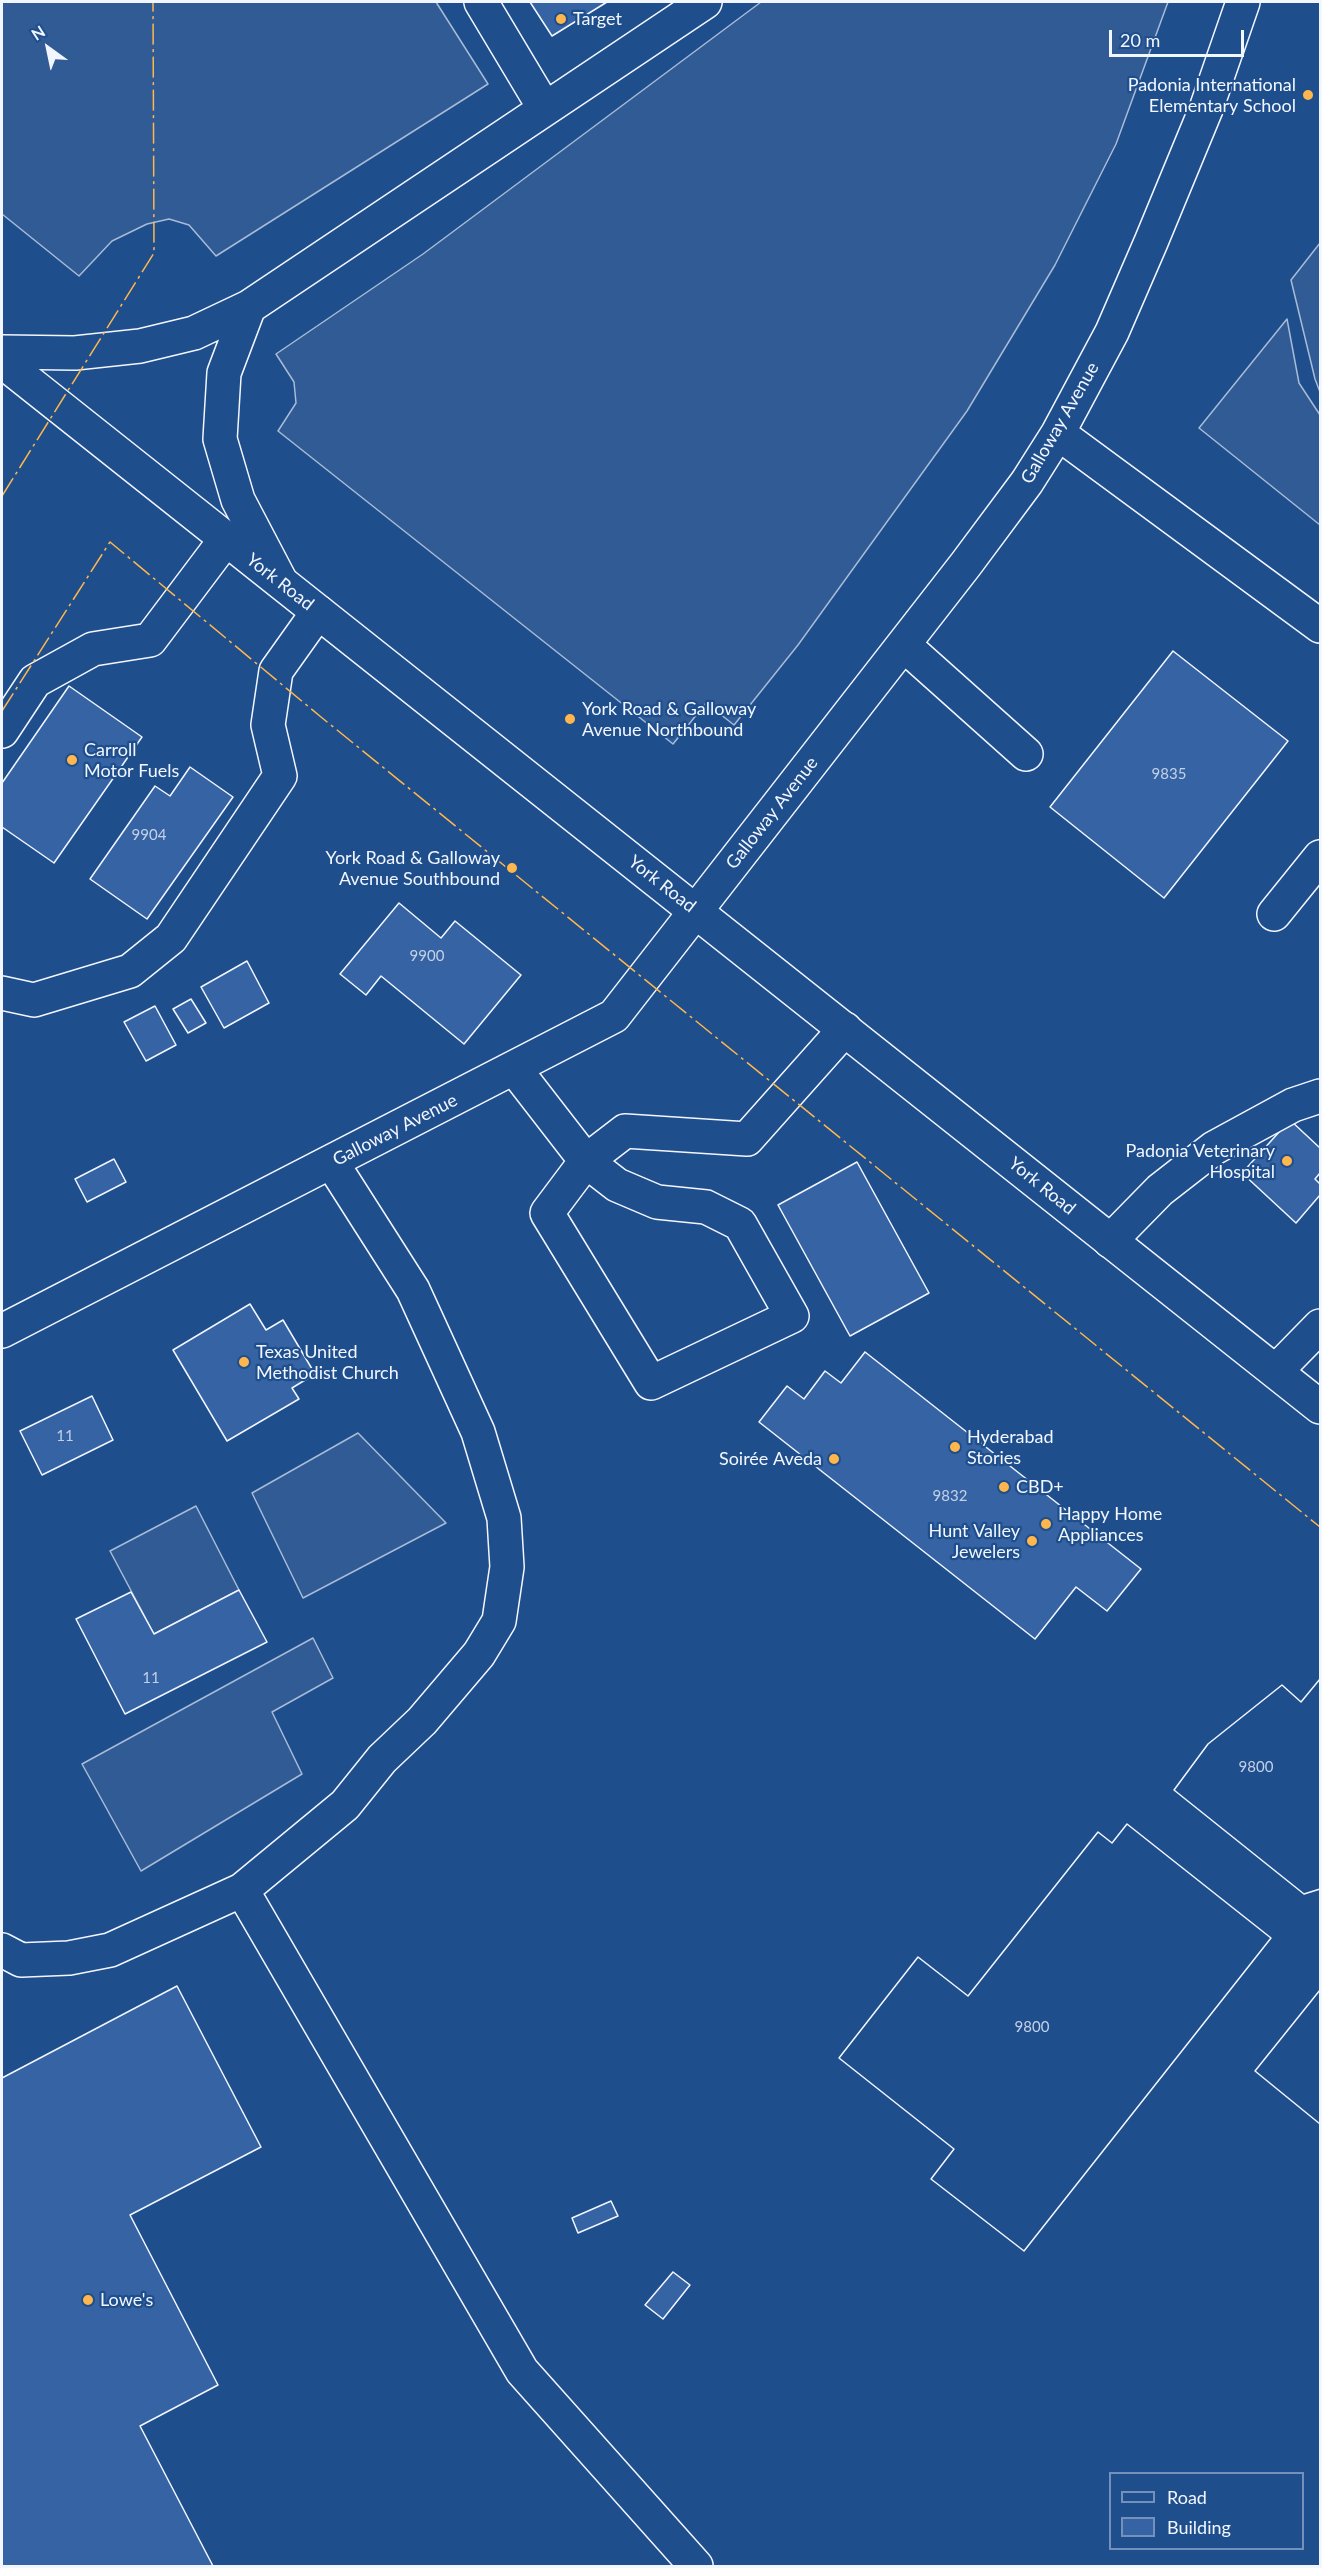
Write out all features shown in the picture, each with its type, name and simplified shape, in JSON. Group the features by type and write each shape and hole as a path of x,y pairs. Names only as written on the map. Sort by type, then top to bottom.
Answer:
{"street":[{"path":"481,2 545,109"},
{"path":"2,352 75,353 140,346 194,333 249,307 705,2"},
{"name":"Galloway Avenue","path":"2,1331 614,1016 904,645 1027,482 1058,434 1112,332 1206,109 1243,2"},
{"path":"249,307 224,373 220,439 238,500 280,582"},
{"name":"York Road","path":"2,361 1320,1407"},
{"path":"1058,434 1320,626"},
{"path":"2,730 35,681 93,649 150,640 226,539"},
{"path":"2,993 34,1000 130,971 171,938 280,776 268,725 276,670 318,612"},
{"path":"904,645 1026,753"},
{"path":"1274,914 1320,858"},
{"path":"514,1068 585,1161 617,1185 657,1202 706,1207 740,1224 792,1316 651,1383 547,1213 585,1161 625,1131 747,1139 845,1029"},
{"path":"1110,1241 1160,1190 1214,1148 1293,1105 1320,1096"},
{"path":"2,1950 21,1960 69,1958 110,1950 242,1890 345,1804 382,1759 422,1721 479,1654 499,1621 507,1567 504,1518 478,1432 413,1290 332,1162"},
{"path":"1276,1371 1320,1326"},
{"path":"242,1890 522,2371 696,2566"}],"shaded area":[{"path":"2,2 436,2 488,84 216,256 189,225 169,219 147,224 112,241 79,276 2,214"},
{"path":"761,2 1168,2 1116,144 1055,265 967,411 798,645 734,725 706,703 673,744 278,431 296,403 294,382 276,354 423,254"},
{"path":"1320,243 1320,392 1291,280"},
{"path":"1287,319 1299,383 1320,415 1320,525 1199,428"},
{"path":"358,1433 446,1523 303,1598 252,1493"},
{"path":"196,1506 239,1590 154,1634 110,1551"},
{"path":"313,1638 333,1678 272,1712 302,1774 141,1871 82,1764"}],"building":[{"name":"Target","path":"530,2 607,2 552,36"},
{"path":"1173,651 1288,741 1164,898 1050,807"},
{"name":"Carroll Motor Fuels","path":"69,686 142,737 54,863 2,827 2,783"},
{"path":"190,767 233,797 147,919 90,879 155,786 170,796"},
{"path":"399,903 441,938 455,921 521,975 464,1044 381,976 366,995 340,974"},
{"path":"247,961 269,1003 224,1028 201,987"},
{"path":"191,999 206,1023 188,1033 173,1009"},
{"path":"155,1006 176,1045 146,1061 124,1022"},
{"name":"Padonia Veterinary Hospital","path":"1290,1120 1320,1148 1320,1173 1315,1179 1320,1184 1320,1195 1296,1223 1242,1173"},
{"path":"114,1159 126,1182 87,1202 75,1179"},
{"path":"857,1162 929,1293 850,1336 778,1205"},
{"name":"Texas United Methodist Church","path":"250,1304 266,1330 283,1320 315,1374 292,1388 299,1399 227,1441 173,1350"},
{"path":"865,1352 1141,1569 1107,1611 1076,1587 1035,1639 759,1422 787,1386 804,1399 825,1371 841,1383"},
{"path":"92,1396 113,1440 42,1475 20,1431"},
{"path":"239,1590 267,1642 125,1714 76,1619 131,1592 154,1634"},
{"path":"1320,1679 1320,1889 1304,1894 1174,1790 1208,1744 1282,1685 1301,1702"},
{"path":"1320,1679 1320,1889 1304,1894 1174,1790 1208,1744 1282,1685 1301,1702"},
{"path":"1127,1824 1271,1938 1024,2251 931,2179 954,2149 839,2058 918,1957 968,1996 1098,1832 1112,1843"},
{"path":"1127,1824 1271,1938 1024,2251 931,2179 954,2149 839,2058 918,1957 968,1996 1098,1832 1112,1843"},
{"name":"Lowe's","path":"177,1986 261,2147 130,2215 218,2385 140,2426 213,2566 2,2566 2,2078"},
{"path":"1320,1990 1320,2124 1255,2071"},
{"path":"1320,1990 1320,2124 1255,2071"},
{"path":"611,2201 618,2216 578,2233 572,2218"},
{"path":"673,2272 690,2285 663,2319 645,2305"}],"power":[{"path":"2,496 154,253 153,2"},
{"path":"2,711 110,542 321,717 1320,1527"}],"place":[{"name":"Target","path":"561,19"},
{"name":"Padonia International Elementary School","path":"1308,95"},
{"name":"York Road & Galloway Avenue Northbound","path":"570,719"},
{"name":"Carroll Motor Fuels","path":"72,760"},
{"name":"York Road & Galloway Avenue Southbound","path":"512,868"},
{"name":"Padonia Veterinary Hospital","path":"1287,1161"},
{"name":"Texas United Methodist Church","path":"244,1362"},
{"name":"Hyderabad Stories","path":"955,1447"},
{"name":"Soirée Aveda","path":"834,1459"},
{"name":"CBD+","path":"1004,1487"},
{"name":"Happy Home Appliances","path":"1046,1524"},
{"name":"Hunt Valley Jewelers","path":"1032,1541"},
{"name":"Lowe's","path":"88,2300"}]}
